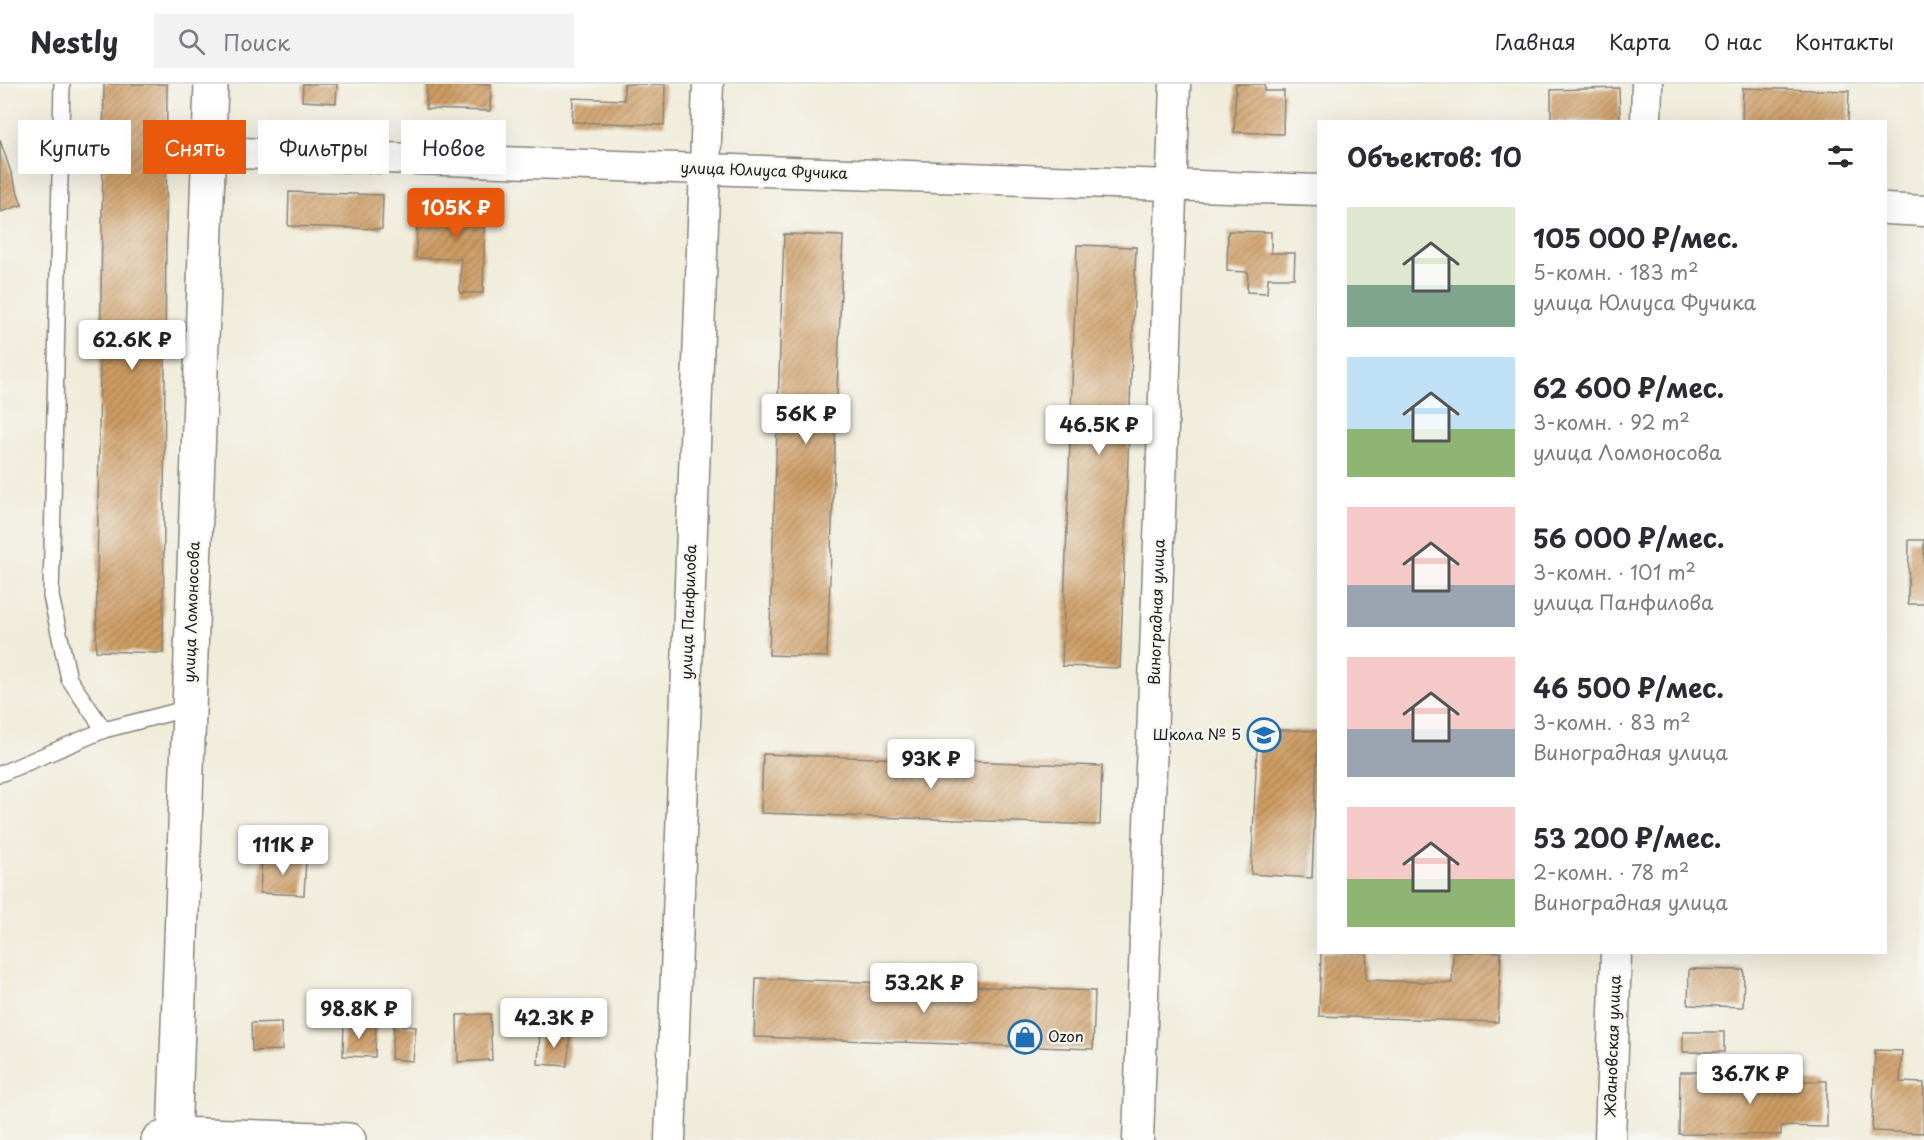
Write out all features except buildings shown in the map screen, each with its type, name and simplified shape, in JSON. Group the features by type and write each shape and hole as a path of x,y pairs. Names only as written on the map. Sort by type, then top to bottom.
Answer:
{"street":[{"name":"улица Ломоносова","path":"209,120 211,84"},
{"name":"улица Панфилова","path":"670,1140 708,84"},
{"name":"Виноградная улица","path":"1138,1140 1175,84"},
{"path":"1646,120 1647,84"},
{"name":"улица Юлиуса Фучика","path":"246,153 1317,190"},
{"name":"улица Ломоносова","path":"168,1138 189,708 207,174"},
{"path":"1887,209 1924,211"},
{"name":"Ждановская улица","path":"1610,1140 1616,954"},
{"path":"168,1138 349,1140"}],"lane":[{"path":"62,84 51,596 69,679 104,730"},
{"path":"0,774 104,730 189,708"}],"place":[{"name":"Школа № 5","path":"1264,735"},
{"name":"Ozon","path":"1025,1037"}]}
